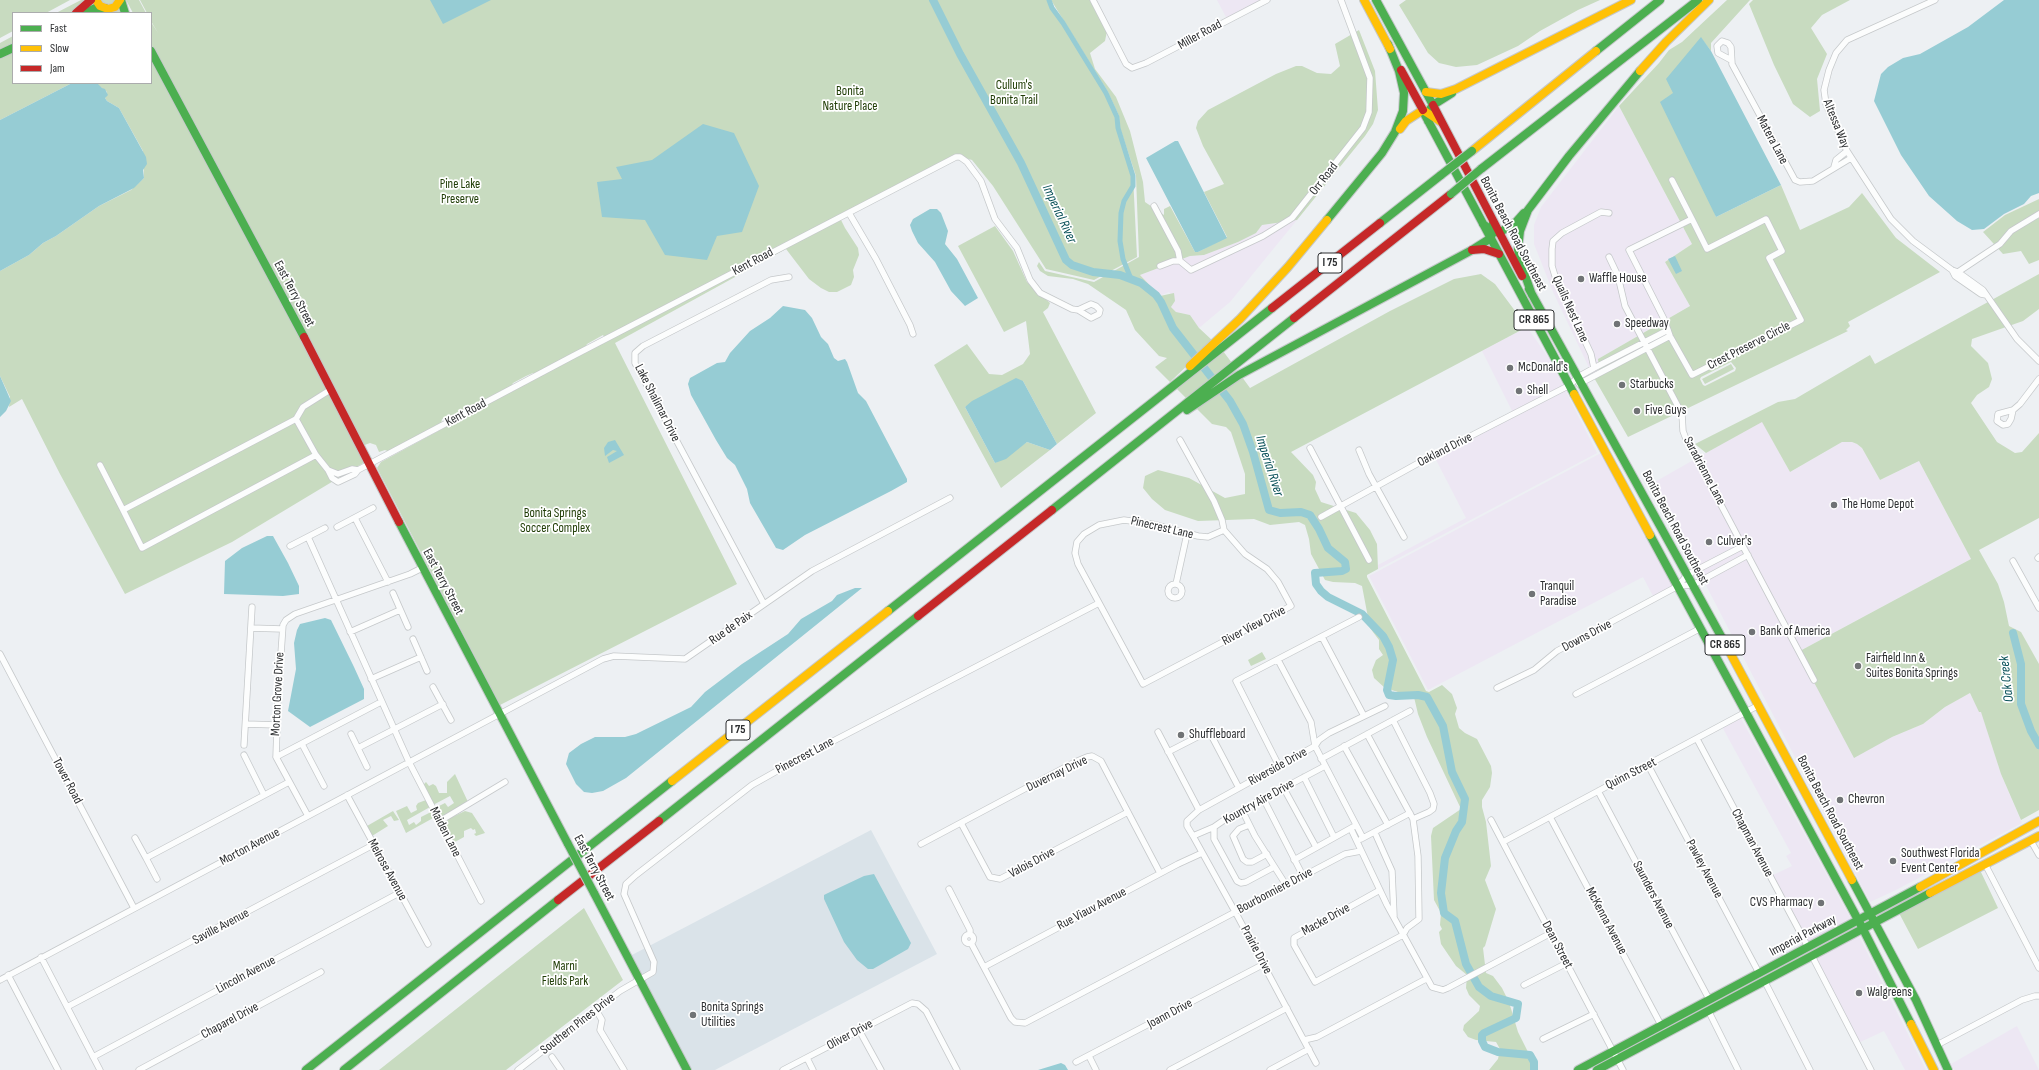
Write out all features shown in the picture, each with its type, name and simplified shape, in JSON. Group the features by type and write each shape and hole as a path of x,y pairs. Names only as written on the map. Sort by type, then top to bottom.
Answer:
{"main road":[{"path":"77,12 90,0"},
{"path":"96,0 111,12"},
{"path":"87,12 95,8 115,6 121,0"},
{"path":"121,0 124,12"},
{"path":"1364,0 1388,44 1428,109"},
{"path":"1376,0 1426,92 1428,109"},
{"path":"1426,92 1441,94 1456,89 1631,0"},
{"name":"I 75","path":"306,1070 1139,414 1169,388 1472,151 1660,0"},
{"name":"I 75","path":"344,1070 1144,436 1184,408 1232,367 1698,0"},
{"path":"1184,408 1239,375 1472,250 1494,232 1516,222 1630,82 1666,42 1709,0"},
{"path":"1382,153 1397,127 1403,105 1404,93 1399,71 1388,44"},
{"name":"East Terry Street","path":"152,45 179,104"},
{"path":"0,54 12,48"},
{"name":"East Terry Street","path":"152,53 687,1070"},
{"path":"1169,388 1288,267 1382,153 1406,121 1450,95 1456,89"},
{"name":"Bonita Beach Road Southeast","path":"1428,109 1428,121 1483,224 1494,232 1499,254 1859,920 1934,1070"},
{"name":"Bonita Beach Road Southeast","path":"1428,109 1441,122 1494,232 1532,295 1580,380 1759,705 1916,1000 1948,1070"},
{"path":"1532,295 1520,261 1518,243 1523,221 1534,201"},
{"path":"1472,250 1484,249 1499,254"},
{"name":"Imperial Parkway","path":"1578,1070 1859,920 2039,821"},
{"path":"2022,831 2031,841"},
{"name":"Imperial Parkway","path":"1597,1070 2039,836"},
{"path":"1985,864 1985,856 1996,845"},
{"path":"1899,999 1908,1007 1924,1040 1932,1046 1937,1045"}],"street":[{"name":"Miller Road","path":"1093,0 1126,64 1132,68 1152,60 1267,0"},
{"name":"Orr Road","path":"1180,261 1191,270 1236,249 1292,218 1363,128 1369,112 1370,78 1341,0"},
{"name":"Altessa Way","path":"1935,0 1853,36 1841,46 1836,53 1825,83 1825,98 1847,151 1891,219 1908,237 1952,270 1958,272 1983,290 1995,304 2017,339 2039,361"},
{"name":"Matera Lane","path":"1731,60 1795,180 1806,183 1813,181 1851,158"},
{"name":"Matera Lane","path":"1834,167 1836,160 1847,151"},
{"name":"Kent Road","path":"358,470 939,165 960,157 967,162 981,181 995,219 1017,248 1034,286 1046,298 1078,310"},
{"name":"Crest Preserve Circle","path":"1672,180 1692,219 1707,249 1766,219 1782,251 1769,258 1801,320 1692,375 1669,333 1629,250 1692,219"},
{"path":"1154,206 1178,251 1180,261 1173,261 1160,266"},
{"name":"Quails Nest Lane","path":"1594,368 1591,354 1555,276 1552,266 1552,249 1554,242 1562,233 1601,212 1609,213"},
{"path":"849,213 876,259 910,325 913,334"},
{"path":"1958,272 2000,244 2011,231 2039,214"},
{"name":"Saradrienne Lane","path":"1609,257 1618,276 1625,306 1682,414 1683,431 1686,439 1814,680"},
{"name":"Altessa Way","path":"1952,270 1955,276 1981,294 1986,295"},
{"name":"Lake Shalimar Drive","path":"764,604 635,363 634,358 638,349 650,342 771,280 789,277"},
{"path":"1580,380 1594,368 1669,333"},
{"path":"1580,380 1646,344"},
{"path":"2013,410 2028,396 2039,379"},
{"name":"Oakland Drive","path":"1321,517 1376,486 1580,380"},
{"path":"123,510 296,419 303,407 330,390"},
{"path":"296,419 316,455 333,479 338,482 355,474 358,470"},
{"name":"River View Drive","path":"1142,684 1291,606 1278,582 1267,569 1245,554 1224,530 1222,520 1214,500 1180,440"},
{"path":"1310,448 1369,560"},
{"path":"1359,450 1376,486 1404,538"},
{"path":"100,465 142,548 316,455"},
{"path":"328,470 338,474 352,469 358,470"},
{"path":"333,479 335,472"},
{"name":"Rue de Paix","path":"499,714 608,657 685,659 764,604 826,564 950,498"},
{"path":"337,527 372,508"},
{"path":"354,518 388,582"},
{"name":"Pinecrest Lane","path":"1142,684 1078,564 1075,553 1077,542 1090,530 1104,522 1130,520 1152,524 1187,534 1208,537 1224,530"},
{"path":"290,546 325,528"},
{"path":"1176,584 1187,534"},
{"path":"308,537 336,599"},
{"path":"1678,586 1688,575 1743,546"},
{"path":"1678,586 1692,585 1748,556"},
{"path":"2013,561 2039,608"},
{"path":"250,628 282,629 286,620 295,614 388,582 422,568"},
{"name":"Downs Drive","path":"1497,688 1534,670 1557,652 1678,586"},
{"path":"393,593 408,627"},
{"name":"Maiden Lane","path":"336,599 409,762 481,901"},
{"name":"Pinecrest Lane","path":"639,978 644,978 653,972 654,962 624,894 626,884 636,875 752,785 791,763 1099,603"},
{"path":"244,745 252,607"},
{"path":"350,632 400,610"},
{"path":"1279,766 1236,682 1360,617"},
{"path":"1576,694 1701,628"},
{"name":"Morton Grove Drive","path":"282,629 276,725 276,757 308,816"},
{"path":"1322,637 1364,716"},
{"path":"413,639 427,671"},
{"name":"Tower Road","path":"0,654 134,908"},
{"path":"371,679 421,657"},
{"path":"1278,660 1311,722 1315,746 1357,826 1360,840 1360,851 1426,979 1432,987 1443,990 1551,933"},
{"path":"433,687 451,720"},
{"path":"276,757 381,702"},
{"path":"358,748 443,704"},
{"name":"Quinn Street","path":"1502,842 1747,713 1759,705"},
{"name":"Riverside Drive","path":"1191,816 1199,810 1315,746 1318,740 1324,736 1385,706"},
{"path":"1321,758 1410,711"},
{"name":"Morton Avenue","path":"0,980 499,714"},
{"path":"1360,840 1388,825 1411,816 1429,812 1433,809 1433,801 1393,720"},
{"path":"246,724 276,725"},
{"path":"1168,752 1209,731 1240,788"},
{"path":"1158,732 1199,810"},
{"path":"351,734 368,767"},
{"path":"1367,734 1411,816 1418,856 1419,919 1416,923 1407,928 1403,935"},
{"name":"Chapman Avenue","path":"1697,739 1808,947"},
{"path":"302,744 324,786"},
{"path":"1344,746 1388,825"},
{"path":"244,755 264,795"},
{"name":"Duvernay Drive","path":"921,844 1087,757 1097,758 1101,761 1160,873"},
{"name":"Pawley Avenue","path":"1648,765 1759,973"},
{"name":"Kountry Aire Drive","path":"1193,836 1214,827 1262,798 1325,766"},
{"path":"1304,777 1334,837"},
{"path":"146,858 289,782"},
{"path":"440,821 505,782"},
{"path":"1283,787 1316,847"},
{"name":"Saunders Avenue","path":"1598,791 1709,999"},
{"name":"Melrose Avenue","path":"347,795 428,944"},
{"path":"1262,798 1303,876"},
{"path":"1242,810 1249,825 1286,885"},
{"name":"Valois Drive","path":"960,823 990,877 1000,880 1128,812"},
{"name":"Prairie Drive","path":"1191,816 1187,821 1187,826 1264,964 1316,1063"},
{"name":"McKenna Avenue","path":"1550,817 1661,1025"},
{"name":"Dean Street","path":"1491,820 1623,1070"},
{"path":"1249,825 1239,829 1233,836 1243,859 1247,862 1252,862 1267,854"},
{"path":"1294,860 1334,837 1357,826"},
{"path":"1214,827 1214,839 1237,880 1241,883 1246,882 1274,867"},
{"path":"1351,828 1360,840"},
{"path":"1375,832 1392,870 1395,920"},
{"path":"135,838 157,879"},
{"path":"2031,841 2039,855"},
{"name":"Saville Avenue","path":"67,1007 374,845"},
{"name":"Bourbonniere Drive","path":"949,889 970,930 970,934 973,937 971,943 1011,1018 1015,1022 1025,1023 1345,854 1360,851"},
{"name":"Rue Viauv Avenue","path":"984,967 1160,873 1202,853"},
{"path":"1985,864 2039,968"},
{"name":"Macke Drive","path":"1380,890 1294,938 1294,945 1315,982 1403,935"},
{"name":"Lincoln Avenue","path":"93,1057 400,893"},
{"path":"1812,956 1871,1070"},
{"path":"41,957 100,1070"},
{"path":"1524,985 1567,963"},
{"name":"Joann Drive","path":"1076,1062 1264,964"},
{"name":"Chaparel Drive","path":"138,1070 321,972"},
{"path":"8,976 58,1070"},
{"name":"Southern Pines Drive","path":"518,1070 639,978"},
{"path":"1304,1040 1317,1037 1426,979"},
{"path":"1765,982 1810,1070"},
{"path":"1937,1045 2022,1000 2039,996"},
{"name":"Oliver Drive","path":"784,1070 907,1005 918,1004 926,1011 957,1070"},
{"path":"1170,1070 1287,1008"},
{"path":"596,1010 602,1020 600,1030 624,1070"},
{"path":"1709,1012 1738,1070"},
{"path":"1543,1039 1594,1014"},
{"path":"859,1030 881,1070"},
{"path":"1270,1070 1309,1049"},
{"path":"1089,1056 1096,1070"},
{"path":"552,1057 561,1070"},
{"path":"807,1058 813,1070"}],"shaded area":[{"path":"1217,0 1263,0 1227,19"},
{"path":"1619,106 1692,244 1665,262 1690,306 1598,359 1599,369 1593,376 1553,292 1534,244 1534,225 1541,207"},
{"path":"1297,220 1230,302 1199,328 1190,315 1176,312 1171,307 1175,301 1169,292 1160,296 1140,275 1190,256 1204,255 1238,242 1256,233 1262,225"},
{"path":"1527,327 1550,360 1597,453 1378,569 1378,565 1466,518 1433,454 1512,411 1482,351"},
{"path":"1762,421 1790,472 1842,442 1852,442 1862,448 1880,480 1919,461 1971,559 1798,652 1892,737 1923,724 1945,707 1969,693 1981,711 2001,774 2022,823 1896,890 1870,902 1653,483"},
{"path":"1601,453 1672,586 1653,596 1643,577 1428,690 1369,576"},
{"path":"1738,713 1852,921 1806,945 1771,876 1792,866 1786,856 1791,853 1720,723"},
{"path":"871,830 937,954 715,1070 690,1070 630,956"},
{"path":"1858,934 1926,1070 1905,1070 1884,1031 1856,1044 1813,958"},
{"path":"2017,1026 2039,1070 1954,1070 1951,1064"}],"green space":[{"path":"0,0 70,0 48,12 12,12 12,32 0,38"},
{"path":"81,0 120,0 126,12 58,12"},
{"path":"126,0 139,0 145,12 132,12"},
{"path":"140,0 1049,0 1052,8 1063,23 1106,93 1117,117 1118,128 1133,176 1137,257 1094,280 1046,269 993,186 972,160 955,155 841,216 841,220 845,228 858,248 859,255 853,270 854,277 851,285 837,292 829,292 821,288 809,279 786,249 615,343 737,584 500,705 377,468 381,462 606,340 603,335 587,344 583,351 542,373 533,373 526,376 513,383 510,388 456,418 449,416 442,419 441,425 390,452 385,450 379,452 376,445 370,443 362,446 152,48 152,24 158,33 152,23 152,12 146,12"},
{"path":"1051,0 1094,0 1108,26 1105,41 1090,53 1095,69 1116,97 1130,131 1143,182 1145,202 1164,215 1164,209 1170,206 1195,252 1198,252 1227,237 1204,192 1224,184 1203,146 1196,128 1198,121 1208,110 1276,74 1296,66 1302,66 1317,73 1331,74 1340,66 1335,44 1359,30 1375,71 1378,110 1373,124 1297,220 1262,225 1256,233 1238,242 1204,255 1190,256 1140,275 1160,296 1174,293 1175,301 1171,307 1176,312 1190,315 1199,328 1213,341 1170,382 1155,367 1167,358 1159,356 1135,330 1126,310 1088,284 1073,279 1048,276 1040,271 1037,266 1039,262 1045,271 1094,282 1139,257 1136,176 1120,128 1119,116 1108,92"},
{"path":"1406,0 1600,0 1578,10 1540,31 1518,46 1477,65 1456,67 1439,63 1428,53 1399,5"},
{"path":"1727,0 1750,0 1711,43 1711,51 1701,38 1673,93 1716,217 1781,185 1800,230 1849,207 1862,193 1896,238 1940,272 1848,322 1850,326 1846,330 1848,331 1628,437 1593,376 1599,369 1598,359 1690,306 1665,262 1692,244 1619,106 1669,50 1682,42","holes":["1731,362 1736,368 1735,371 1705,386 1700,379 1701,377"]},
{"path":"1753,0 1850,0 1822,15 1811,28 1827,54 1817,79 1820,111 1810,117 1793,104 1774,65 1749,4"},
{"path":"12,37 12,84 70,84 0,120 0,43"},
{"path":"152,59 365,462 232,542 125,594 60,474 22,399 9,407 10,397 0,376 0,271 29,255 43,243 56,236 99,206 131,190 144,178 143,151 119,108 107,101 105,98 107,92 96,84 152,84"},
{"path":"2039,199 2039,260 2029,264 2021,251 2003,254 1983,232 2005,215"},
{"path":"995,226 1013,251 1027,282 1050,303 1048,308 1043,312 1096,413 1057,444 1023,381 965,407 995,463 1027,442 1050,450 1001,488 934,365 967,344 989,374 1002,375 1023,364 1030,354 1026,321 1004,332 958,246"},
{"path":"1481,274 1495,284 1527,327 1291,452 1313,475 1316,482 1315,489 1321,502 1356,513 1370,530 1377,544 1378,569 1367,575 1367,577 1426,691 1429,692 1442,685 1452,694 1457,708 1455,714 1459,728 1477,739 1491,766 1492,773 1490,787 1482,800 1482,807 1486,822 1491,866 1485,880 1496,909 1485,946 1483,948 1486,973 1493,976 1502,988 1509,1002 1518,1032 1537,1070 1489,1070 1498,1059 1500,1049 1496,1042 1476,1040 1468,1037 1463,1030 1464,1025 1479,1011 1480,1006 1469,995 1466,988 1467,975 1456,966 1441,944 1439,932 1442,929 1440,925 1441,913 1434,900 1431,836 1433,828 1461,809 1427,737 1418,714 1414,697 1385,688 1374,678 1372,670 1376,660 1383,655 1379,649 1379,640 1370,628 1362,586 1355,583 1325,580 1311,554 1305,525 1299,522 1270,525 1254,519 1198,521 1165,510 1152,499 1143,488 1145,476 1158,470 1189,478 1225,498 1245,494 1245,474 1231,432 1226,427 1212,424 1195,407 1242,377 1250,388 1390,311 1454,279"},
{"path":"2039,274 2039,309 2023,321 1972,339 1971,346 1988,363 1992,379 1989,387 1977,395 1971,403 1997,442 2015,453 2022,452 2039,433 2039,518 1979,550 1998,584 2004,602 2009,626 2021,632 2039,664 2039,810 2021,820 2001,774 1981,712 1979,712 1970,693 1945,707 1923,724 1892,737 1854,758 1798,652 1971,559 1919,461 1880,480 1862,448 1852,442 1842,442 1790,472 1762,422 1706,453 1695,444 1778,402 1795,399 1870,355 1875,364"},
{"path":"1223,351 1232,363 1187,399 1176,388"},
{"path":"1731,364 1734,369 1705,384 1702,379"},
{"path":"1262,652 1266,659 1251,666 1248,660"},
{"path":"455,774 468,802 443,816 440,815 435,808 445,803 448,807 454,803 450,796 433,805 423,785 426,782 429,786 433,784 436,786 439,793 447,793 447,782"},
{"path":"426,800 430,807 407,820 409,825 414,822 416,825 421,821 421,817 432,812 435,817 406,833 396,811 407,806 411,813 417,810 416,806 418,803"},
{"path":"393,811 399,820 394,821 391,816 383,820 388,826 372,836 367,826"},
{"path":"465,811 472,813 485,833 476,836 474,834 476,833 475,829 473,830 471,828 464,831 464,837 453,843 443,825 446,820"},
{"path":"1980,870 1998,908 1918,949 1899,913"},
{"name":"Marni Fields Park","path":"584,908 623,980 506,1070 379,1070"}],"water":[{"path":"430,0 491,0 443,24"},
{"path":"2004,0 2039,0 2039,193 2031,196 2024,204 2004,214 1984,229 1972,230 1957,221 1929,196 1901,155 1874,101 1881,74 1888,67 1903,58 1920,54 1968,27"},
{"path":"1701,37 1711,51 1781,185 1716,217 1660,102 1673,93 1666,79"},
{"path":"70,84 98,84 105,89 108,95 105,98 107,101 119,108 146,157 147,164 143,170 144,178 134,188 99,206 56,236 43,243 29,255 0,271 0,120"},
{"path":"703,124 734,133 759,186 742,232 717,236 707,260 665,255 645,220 602,217 597,182 622,179 616,167 652,160"},
{"path":"1175,141 1178,141 1227,238 1198,252 1195,252 1146,158"},
{"path":"930,209 937,209 941,213 948,231 945,244 957,259 978,298 965,306 951,291 935,262 918,243 912,231 910,225 913,219"},
{"path":"1675,256 1682,271 1676,274 1668,259"},
{"path":"783,306 805,310 812,318 821,337 828,344 834,358 838,361 845,359 858,393 866,401 907,479 907,482 805,535 783,550 776,548 750,503 747,489 735,465 727,458 716,440 691,395 688,384 690,378 717,363 725,362 730,353 750,331 770,318"},
{"path":"0,376 11,401 6,411 0,417"},
{"path":"1016,378 1023,381 1057,444 1050,450 1027,442 1006,459 995,463 965,407 972,401"},
{"path":"615,440 624,455 609,463 607,457 617,451 613,450 605,456 604,448 608,442"},
{"path":"267,536 273,536 288,563 299,586 299,594 283,596 224,594 225,561 242,548"},
{"path":"855,588 862,588 626,778 603,791 592,793 584,792 576,784 566,764 569,753 581,744 595,737 625,737 636,734 691,707 705,692 742,664 788,634 801,619 832,601 837,595"},
{"path":"325,618 331,620 354,667 364,689 364,699 310,727 288,711 296,669 294,643 300,624"},
{"path":"874,874 911,943 908,949 873,969 868,969 857,960 844,942 824,899 824,895 864,876"},
{"path":"1061,1063 1065,1065 1068,1070 1038,1070"}],"waterway":[{"name":"Imperial River","path":"933,0 960,54 1021,163 1066,260 1072,265 1093,272 1120,275 1141,283 1156,295 1161,302 1173,328 1230,401 1243,424 1253,452 1269,510 1280,513 1301,512 1310,515 1328,548 1345,562 1346,569 1342,571 1315,573 1316,584 1328,597 1362,614 1383,636 1389,647 1393,660 1387,690 1389,695 1418,695 1427,697 1443,726 1452,772 1465,799 1462,822 1456,831 1445,858 1441,893 1444,913 1455,921 1466,964 1479,987 1491,996 1518,1004 1516,1018 1482,1035 1482,1041 1485,1047 1498,1052 1530,1055 1534,1062 1534,1070"},
{"path":"1049,0 1052,8 1063,23 1106,93 1117,117 1118,128 1133,176 1133,186 1124,201 1121,213 1120,241 1123,259 1131,279"},
{"name":"Oak Creek","path":"2013,633 2021,664 2021,704 2031,731 2039,745"}],"traffic: fast":[{"path":"121,0 125,12"},
{"path":"1376,0 1433,105"},
{"path":"1596,51 1660,0"},
{"path":"1481,169 1698,0"},
{"path":"87,12 95,8 105,8"},
{"path":"1327,220 1382,153 1395,132 1403,111 1404,93 1399,71 1388,44"},
{"path":"0,54 12,48"},
{"path":"152,53 304,337"},
{"path":"1532,295 1520,261 1518,249 1520,231 1528,210 1569,156 1640,71"},
{"path":"1428,121 1428,112 1433,105 1452,93"},
{"path":"1425,115 1574,394"},
{"path":"1441,175 1472,151"},
{"path":"1451,194 1481,169"},
{"path":"1380,223 1441,175"},
{"path":"1483,224 1492,231 1499,233 1516,222 1524,213"},
{"path":"1187,410 1239,375 1472,250 1491,238 1493,223"},
{"path":"1529,289 1727,647"},
{"path":"888,611 1272,308"},
{"path":"1052,510 1294,318"},
{"path":"399,522 568,844"},
{"path":"1650,535 1863,929 1911,1024"},
{"path":"659,821 918,616"},
{"path":"306,1070 672,781"},
{"path":"568,844 594,893"},
{"path":"1852,880 1916,1000 1948,1070"},
{"path":"1578,1070 1920,887"},
{"path":"594,893 687,1070"},
{"path":"1597,1070 1930,893"},
{"path":"344,1070 558,900"}],"traffic: slow":[{"path":"96,0 100,6 108,9 115,7 120,0"},
{"path":"1364,0 1390,49"},
{"path":"1426,92 1441,94 1456,89 1631,0"},
{"path":"1640,71 1666,42 1709,0"},
{"path":"1472,151 1596,51"},
{"path":"1400,129 1406,121 1423,110 1441,122"},
{"path":"1190,366 1240,319 1288,267 1327,220"},
{"path":"1574,394 1650,535"},
{"path":"672,781 888,611"},
{"path":"1727,647 1852,880"},
{"path":"1920,887 2039,821"},
{"path":"1930,893 2039,836"},
{"path":"1911,1024 1934,1070"}],"traffic: jam":[{"path":"77,12 91,0"},
{"path":"1401,70 1423,110"},
{"path":"1433,105 1522,276"},
{"path":"1294,318 1451,194"},
{"path":"1272,308 1380,223"},
{"path":"1472,250 1484,249 1499,254"},
{"path":"304,337 399,522"},
{"path":"918,616 1052,510"},
{"path":"558,900 659,821"}],"place":[{"name":"Waffle House","path":"1581,279"},
{"name":"Speedway","path":"1617,324"},
{"name":"McDonald's","path":"1510,368"},
{"name":"Starbucks","path":"1622,385"},
{"name":"Shell","path":"1519,391"},
{"name":"Five Guys","path":"1637,411"},
{"name":"The Home Depot","path":"1834,505"},
{"name":"Culver's","path":"1709,542"},
{"name":"Tranquil Paradise","path":"1532,594"},
{"name":"Bank of America","path":"1752,632"},
{"name":"Fairfield Inn & Suites Bonita Springs","path":"1858,666"},
{"name":"Shuffleboard","path":"1181,735"},
{"name":"Chevron","path":"1840,800"},
{"name":"Southwest Florida Event Center","path":"1893,861"},
{"name":"CVS Pharmacy","path":"1821,903"},
{"name":"Walgreens","path":"1859,993"},
{"name":"Bonita Springs Utilities","path":"693,1015"}],"park label":[{"name":"Cullum's Bonita Trail","path":"1014,94"},
{"name":"Bonita Nature Place","path":"850,100"},
{"name":"Pine Lake Preserve","path":"460,192"},
{"name":"Bonita Springs Soccer Complex","path":"555,522"}]}
